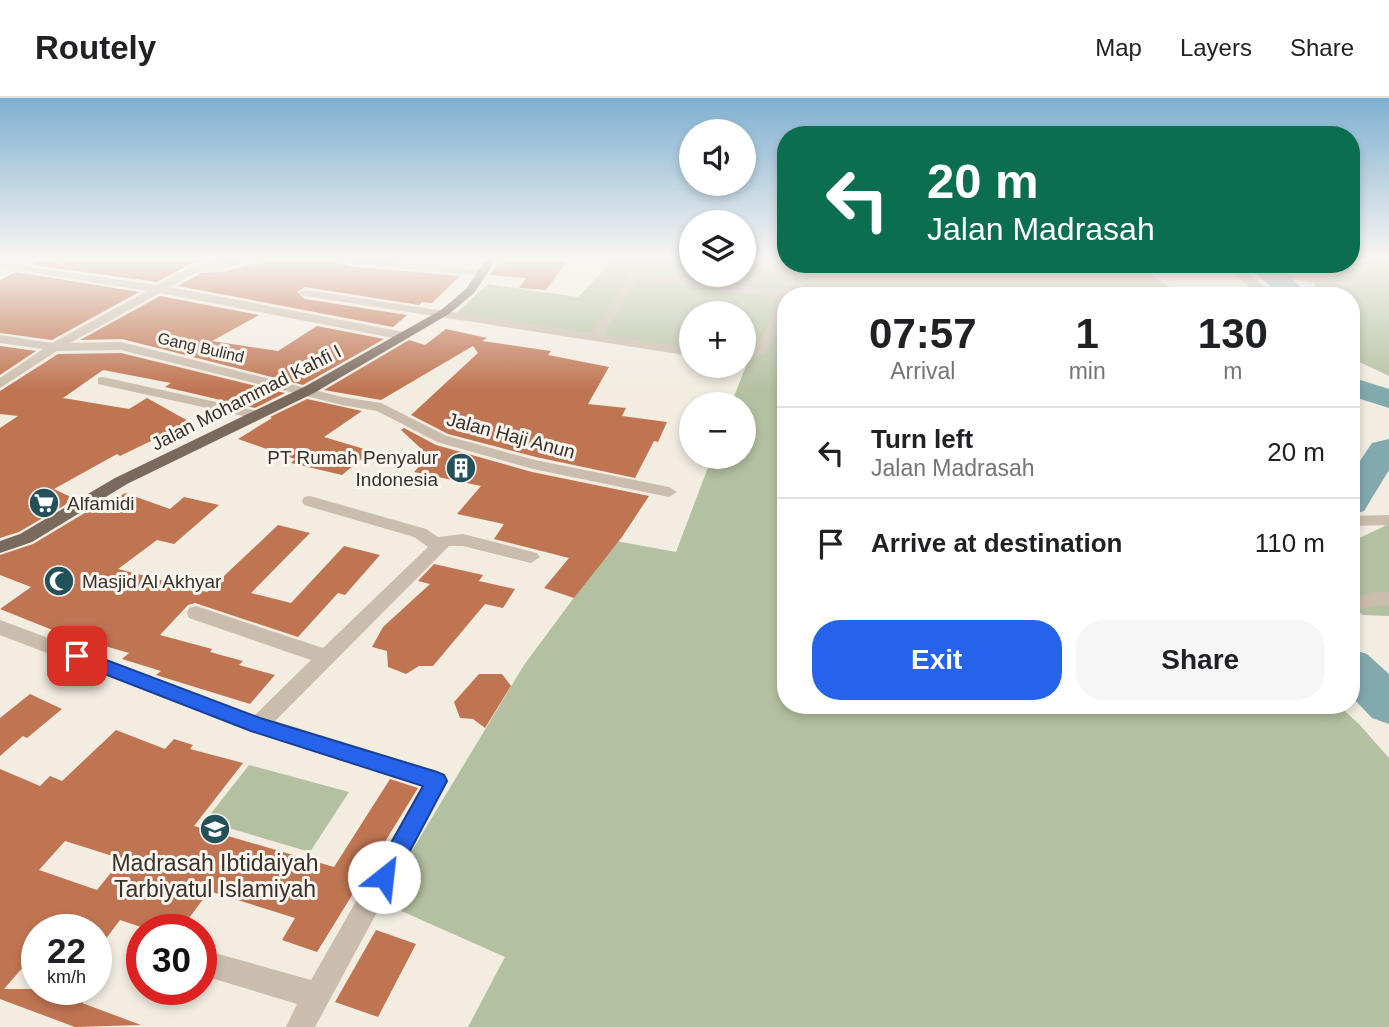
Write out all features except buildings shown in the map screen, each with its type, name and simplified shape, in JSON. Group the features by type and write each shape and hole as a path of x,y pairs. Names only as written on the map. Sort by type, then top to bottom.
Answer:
{"main road":[{"name":"Jalan Mohammad Kahfi I","path":"0,547 26,538 121,481 309,390 445,312 455,303"}],"street":[{"path":"0,384 54,347 130,303"},
{"path":"246,303 404,336"},
{"path":"381,303 679,350"},
{"path":"595,337 617,303"},
{"path":"756,354 777,317"},
{"name":"Gang Bulind","path":"0,339 54,347 121,346 309,390"},
{"path":"103,381 257,415"},
{"name":"Jalan Haji Anun","path":"309,390 342,401 381,407 442,439 533,464 669,492"},
{"path":"310,502 420,533 438,545"},
{"path":"1360,521 1389,520"},
{"path":"258,725 444,541 463,540 531,556"},
{"path":"1360,603 1373,599 1389,599"},
{"path":"196,613 327,657"},
{"path":"0,627 258,725 437,781 300,1027"},
{"path":"217,967 317,996"}],"green space":[{"path":"467,303 679,303 679,350 454,315"},
{"path":"756,303 777,303 777,714 1348,714 1389,758 1389,1027 468,1027 505,957 381,902 524,665 616,541 676,552 707,469 756,469 756,392 736,392 741,378 756,378"},
{"path":"1360,303 1389,303 1389,376 1360,362"},
{"path":"1389,524 1389,616 1360,613 1360,538"},
{"path":"249,765 349,792 310,852 205,821"}],"waterway":[{"path":"1360,389 1389,399"},
{"path":"1360,489 1384,450 1389,449"},
{"path":"1360,676 1389,704"}],"place":[{"name":"PT Rumah Penyalur Indonesia","path":"461,468"},
{"name":"Alfamidi","path":"44,503"},
{"name":"Masjid Al Akhyar","path":"59,581"},
{"name":"Madrasah Ibtidaiyah Tarbiyatul Islamiyah","path":"215,829"}],"route":[{"path":"77,656 258,725 437,781 384,877"}]}
